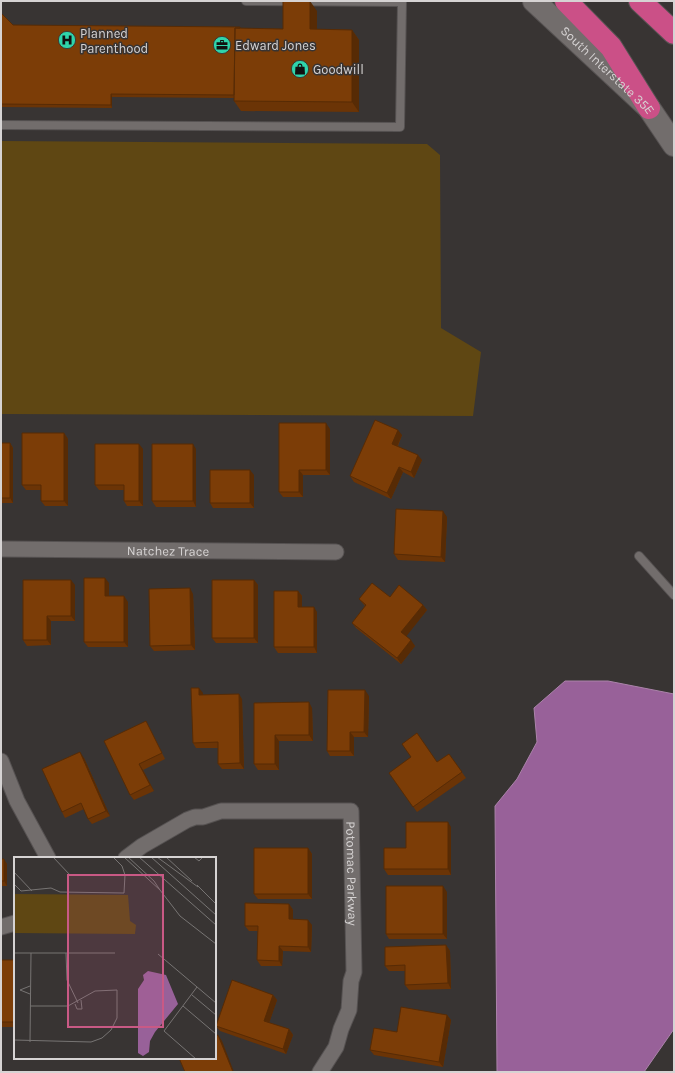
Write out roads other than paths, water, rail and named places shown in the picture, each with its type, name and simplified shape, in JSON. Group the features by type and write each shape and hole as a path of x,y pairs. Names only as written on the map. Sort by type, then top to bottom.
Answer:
{"highway":[{"path":"566,1 611,47 649,108"},
{"path":"640,1 674,33"}],"main road":[{"name":"South Interstate 35E","path":"534,1 649,108 674,145"}],"street":[{"name":"Natchez Trace","path":"1,549 336,552"},
{"path":"1,761 17,802 47,857"},
{"name":"Potomac Parkway","path":"127,857 142,846 187,820 221,811 352,811 354,972 349,1010 341,1029 336,1048 320,1072"},
{"path":"1,928 14,924"}],"lane":[{"path":"1,125 400,127 402,2 246,1"},
{"path":"639,556 674,595"}],"place":[{"name":"Planned Parenthood","path":"67,40"},
{"name":"Edward Jones","path":"222,45"},
{"name":"Goodwill","path":"300,69"}]}
